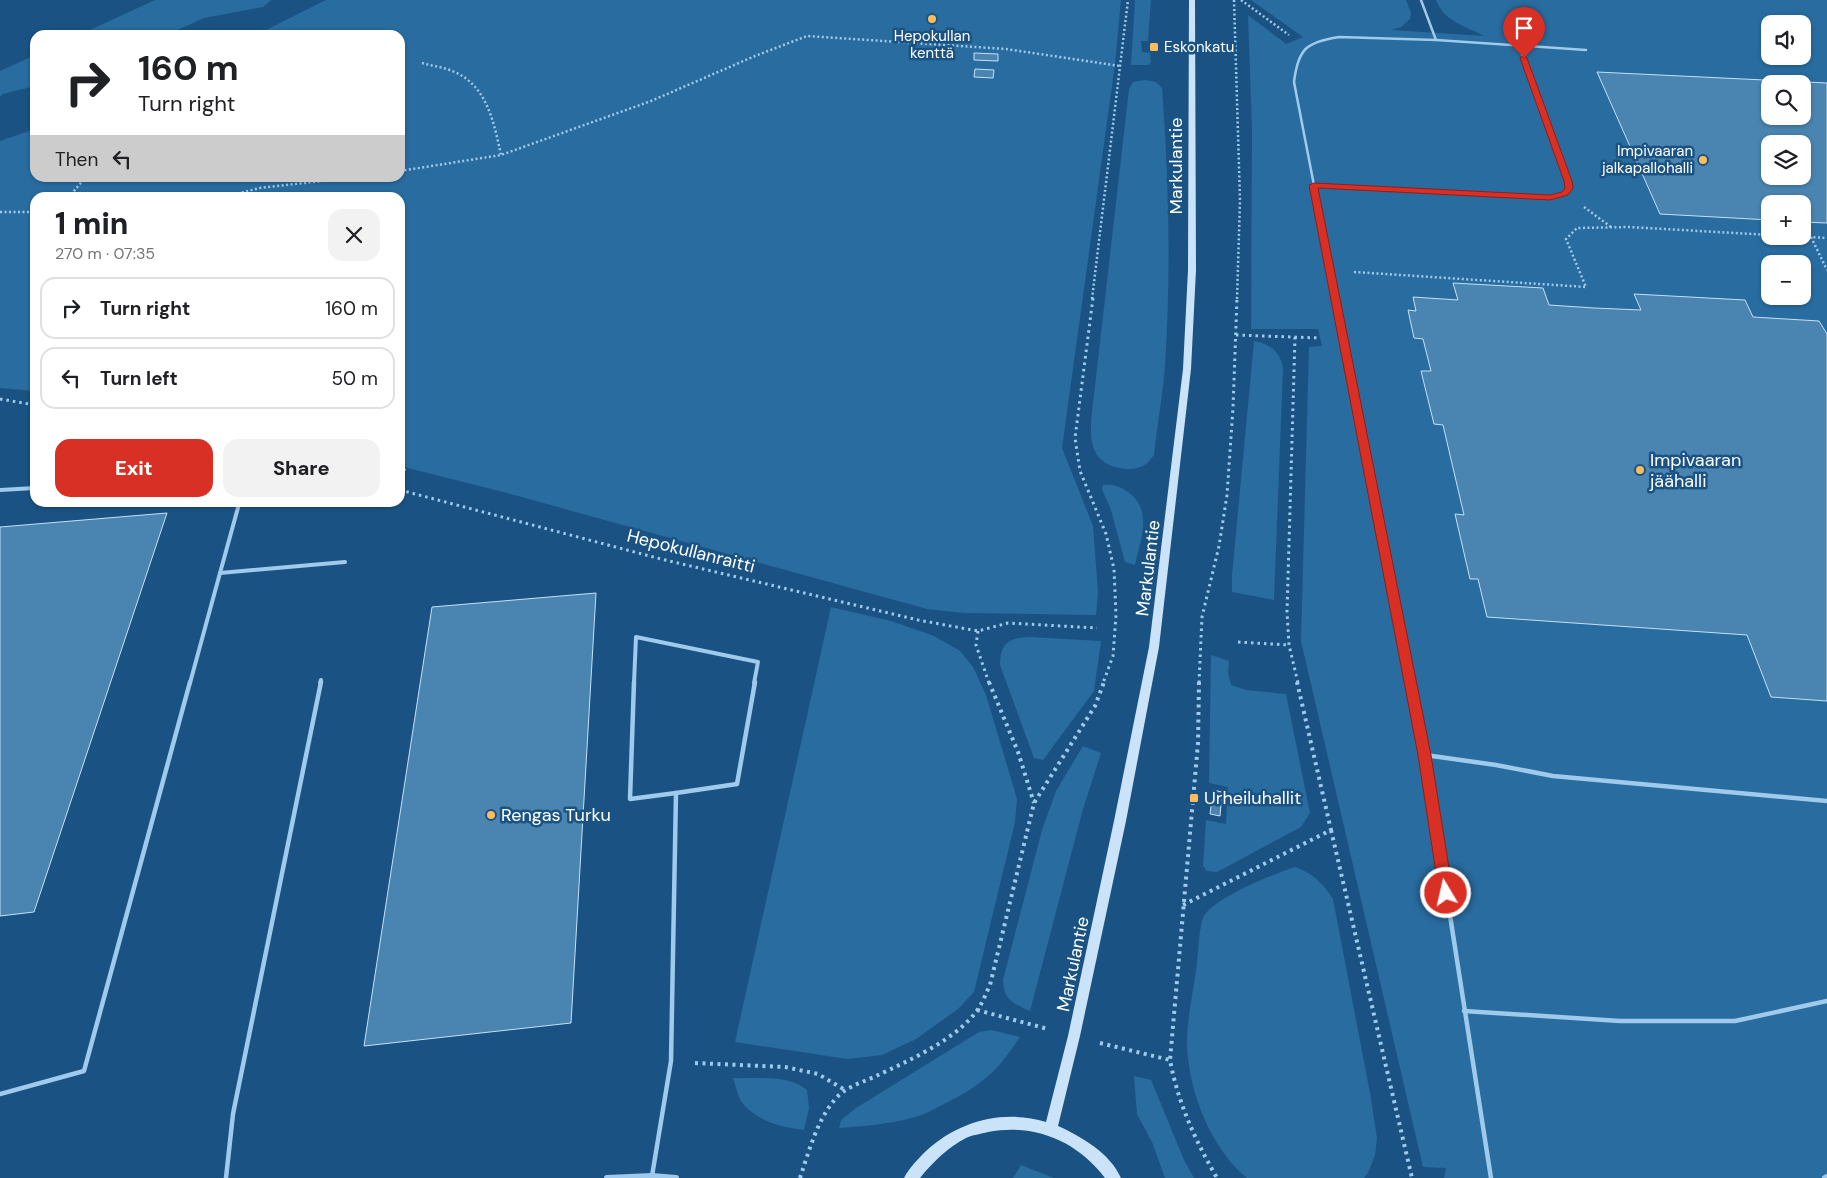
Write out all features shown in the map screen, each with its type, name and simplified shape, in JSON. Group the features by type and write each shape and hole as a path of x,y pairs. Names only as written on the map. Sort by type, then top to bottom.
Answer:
{"main road":[{"name":"Markulantie","path":"1051,1129 1074,1036 1120,822 1157,628 1187,369 1192,270 1192,0"},
{"path":"911,1178 935,1150 964,1132 995,1123 1029,1123 1051,1129 1082,1145 1109,1170 1114,1178"}],"street":[{"path":"607,1178 652,1176 676,1178"}],"lane":[{"path":"1421,0 1436,40"},
{"path":"1491,1178 1424,755 1294,82 1299,54 1305,46 1327,38 1436,40 1586,50"},
{"path":"1314,185 1550,198 1565,194 1569,188 1568,181 1519,46"},
{"path":"0,490 30,488"},
{"path":"0,1094 84,1071 238,507"},
{"path":"220,573 345,562"},
{"path":"636,637 758,662 737,784 676,793 630,799 636,637"},
{"path":"226,1178 233,1114 321,680"},
{"path":"1424,755 1496,765 1553,776 1827,801"},
{"path":"652,1176 671,1061 676,793"},
{"path":"1464,1011 1620,1021 1736,1021 1827,1001"}],"path":[{"path":"800,1178 818,1129 832,1105 845,1090 879,1075 935,1044 962,1026 977,1010 990,985 1034,803 1095,706 1112,656 1116,615 1114,569 1106,534 1080,470 1075,438 1116,113 1128,0"},
{"path":"1217,1178 1199,1148 1183,1111 1174,1086 1170,1060 1198,743 1199,649 1202,617 1219,546 1227,495 1236,335 1240,200 1234,0"},
{"path":"405,170 501,155 651,101 755,56 807,36 1006,49 1120,66"},
{"path":"422,63 453,71 466,78 485,97 494,123 501,155"},
{"path":"73,192 82,182"},
{"path":"244,192 260,188 313,182"},
{"path":"1565,194 1612,227"},
{"path":"0,212 30,212"},
{"path":"1348,271 1586,287 1566,239 1577,228 1612,227 1761,235"},
{"path":"1827,238 1811,238 1827,270"},
{"path":"1236,335 1295,337 1287,612 1288,646 1412,1178"},
{"path":"0,400 30,404"},
{"name":"Hepokullanraitti","path":"405,491 661,559 918,620 978,630"},
{"path":"1034,803 1018,752 979,658 976,645 978,630 1008,623 1097,628"},
{"path":"1238,642 1288,646"},
{"path":"1183,905 1331,830"},
{"path":"671,1061 785,1067 818,1074 845,1090"}],"shaded area":[{"path":"155,0 271,0 263,7 204,18 177,30 90,30"},
{"path":"326,0 1121,0 1115,64 1062,448 1093,526 1098,593 1096,615 964,613 927,609 507,493 405,467 405,192 30,192 30,391 0,388 0,141 30,131 30,182 405,182 405,30 266,30"},
{"path":"1135,0 1151,0 1148,41 1141,41 1142,52 1150,53 1151,62 1148,65 1131,65"},
{"path":"1251,0 1406,0 1411,13 1410,19 1401,27 1391,30 1484,36 1451,19 1440,8 1436,0 1827,0 1827,1178 1444,1178 1446,1168 1423,1167 1301,641 1309,347 1322,346 1318,329 1251,329 1252,129 1248,15 1286,44 1303,37"},
{"path":"30,57 30,87 3,94 0,97 0,71"},
{"path":"1145,80 1156,82 1162,88 1168,226 1167,330 1164,376 1154,455 1147,463 1140,467 1127,469 1106,463 1097,455 1092,443 1091,421 1129,89 1133,82"},
{"path":"1254,341 1265,344 1273,349 1282,362 1283,368 1274,600 1232,592"},
{"path":"1103,485 1118,486 1134,497 1140,506 1143,524 1135,565 1125,562 1111,510 1102,489"},
{"path":"831,607 891,621 934,636 960,651 973,667 986,695 1017,799 1015,822 974,992 958,1009 916,1039 882,1055 847,1059 735,1042"},
{"path":"1030,637 1101,641 1094,691 1043,760 1034,758 1000,665 1000,657 1004,646 1012,640"},
{"path":"1211,655 1229,661 1228,673 1231,685 1246,690 1286,694 1310,813 1301,827 1217,872 1207,871 1203,866 1206,820 1226,824 1228,787 1209,783"},
{"path":"1083,746 1101,753 1083,809 1030,1011 1010,1000 1005,993 1003,980 1042,830 1056,791"},
{"path":"1295,867 1317,879 1333,899 1377,1138 1375,1155 1364,1178 1247,1178 1234,1166 1213,1136 1197,1100 1192,1082 1187,1046 1188,1029 1197,966 1200,928 1203,918 1209,910 1231,895 1259,881"},
{"path":"991,1030 1020,1037 1003,1061 976,1086 931,1111 918,1116 887,1123 839,1128 841,1120 856,1108 979,1032"},
{"path":"1134,1076 1151,1080 1184,1160 1194,1178 1165,1178 1152,1142 1137,1114"},
{"path":"733,1078 781,1079 807,1090 809,1108 804,1130 771,1123 749,1110 738,1095"},
{"path":"1021,1165 1054,1178 1013,1178"}],"building":[{"path":"974,53 998,54 998,61 974,60"},
{"path":"975,69 994,70 993,78 974,77"},
{"name":"Impivaaran jalkapallohalli","path":"1597,72 1761,80 1761,125 1811,125 1811,82 1827,83 1827,223 1811,222 1811,195 1761,195 1761,220 1660,214"},
{"name":"Impivaaran jäähalli","path":"1453,283 1543,288 1549,305 1594,308 1641,310 1634,294 1745,300 1753,317 1819,321 1827,334 1827,701 1771,697 1747,635 1487,617 1478,579 1470,579 1455,514 1464,515 1443,425 1434,424 1421,371 1431,371 1423,339 1414,338 1408,310 1416,311 1413,297 1458,300"},
{"path":"167,513 34,912 0,916 0,527"},
{"name":"Rengas Turku","path":"596,593 571,1023 364,1046 432,607"},
{"path":"1213,790 1222,792 1220,816 1210,814"}],"place":[{"name":"Hepokullan kenttä","path":"932,19"},
{"name":"Eskonkatu","path":"1154,47"},
{"name":"Impivaaran jalkapallohalli","path":"1703,160"},
{"name":"Impivaaran jäähalli","path":"1640,470"},
{"name":"Urheiluhallit","path":"1194,798"},
{"name":"Rengas Turku","path":"491,815"}],"route":[{"path":"1446,893 1424,755 1314,185 1550,198 1565,194 1569,188 1568,181 1524,58"}]}
